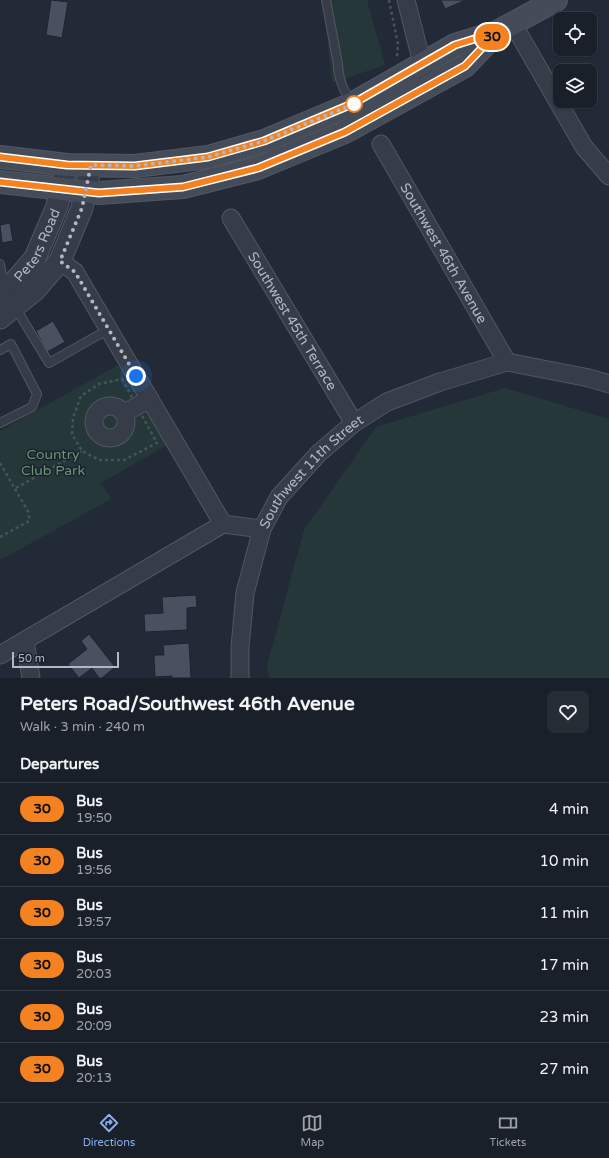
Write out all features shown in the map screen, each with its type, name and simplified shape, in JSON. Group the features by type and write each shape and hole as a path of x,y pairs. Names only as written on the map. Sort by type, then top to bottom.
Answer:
{"main road":[{"path":"0,157 67,165 135,166 208,157 264,141 352,104 455,45 505,28 556,0"},
{"path":"0,182 61,190 99,193 183,187 258,168 345,132 465,66 505,28"}],"street":[{"path":"406,0 429,86"},
{"path":"505,28 584,147 607,169"},
{"name":"Southwest 46th Avenue","path":"381,144 507,362"},
{"name":"Peters Road","path":"5,302 16,280 35,258 57,206 67,165"},
{"name":"Peters Road","path":"5,302 35,290 60,261 77,221 91,165"},
{"name":"Southwest 45th Terrace","path":"232,218 354,423"},
{"path":"0,655 222,524 75,272 60,261"},
{"path":"507,362 589,378 609,384"},
{"name":"Southwest 11th Street","path":"222,524 262,529 279,497 319,453 354,423 387,402 440,382 507,362"},
{"path":"124,414 150,399"},
{"path":"240,678 240,647 245,593 262,529"},
{"path":"25,641 31,678"}],"lane":[{"path":"326,0 338,64 338,74 342,86 352,104"},
{"path":"0,264 5,302 49,363 109,329"},
{"path":"0,350 11,344 37,394 32,407 0,423"}],"path":[{"path":"389,0 398,44 397,58 394,62"},
{"path":"16,488 82,451"},
{"path":"0,463 16,488 29,513 29,521 0,537"}],"green space":[{"path":"323,0 367,0 385,65 332,83"},
{"name":"Country Club Park","path":"120,364 167,445 101,483 111,499 0,560 0,431"},
{"path":"505,388 609,419 609,678 270,678 267,666 304,530 376,427"}],"building":[{"path":"51,0 68,2 62,38 46,35"},
{"path":"441,0 466,0 445,9"},
{"path":"10,223 13,241 2,243 0,225"},
{"path":"53,321 65,342 47,352 36,331"},
{"path":"196,595 197,607 187,608 187,630 145,632 144,614 163,613 162,597"},
{"path":"89,634 115,667 102,678 99,678 92,668 79,678 68,664 87,649 81,641"},
{"path":"189,643 191,678 172,678 172,676 155,677 154,655 164,655 163,645"}],"bus line":[{"name":"30","path":"0,157 67,165 135,166 208,157 264,141 352,104 455,45 497,32 465,66 345,132 258,168 183,187 99,193 0,182"}],"route":[{"path":"136,376 75,272 60,261 82,208 91,165 135,166 208,157 264,141 354,104"}]}
